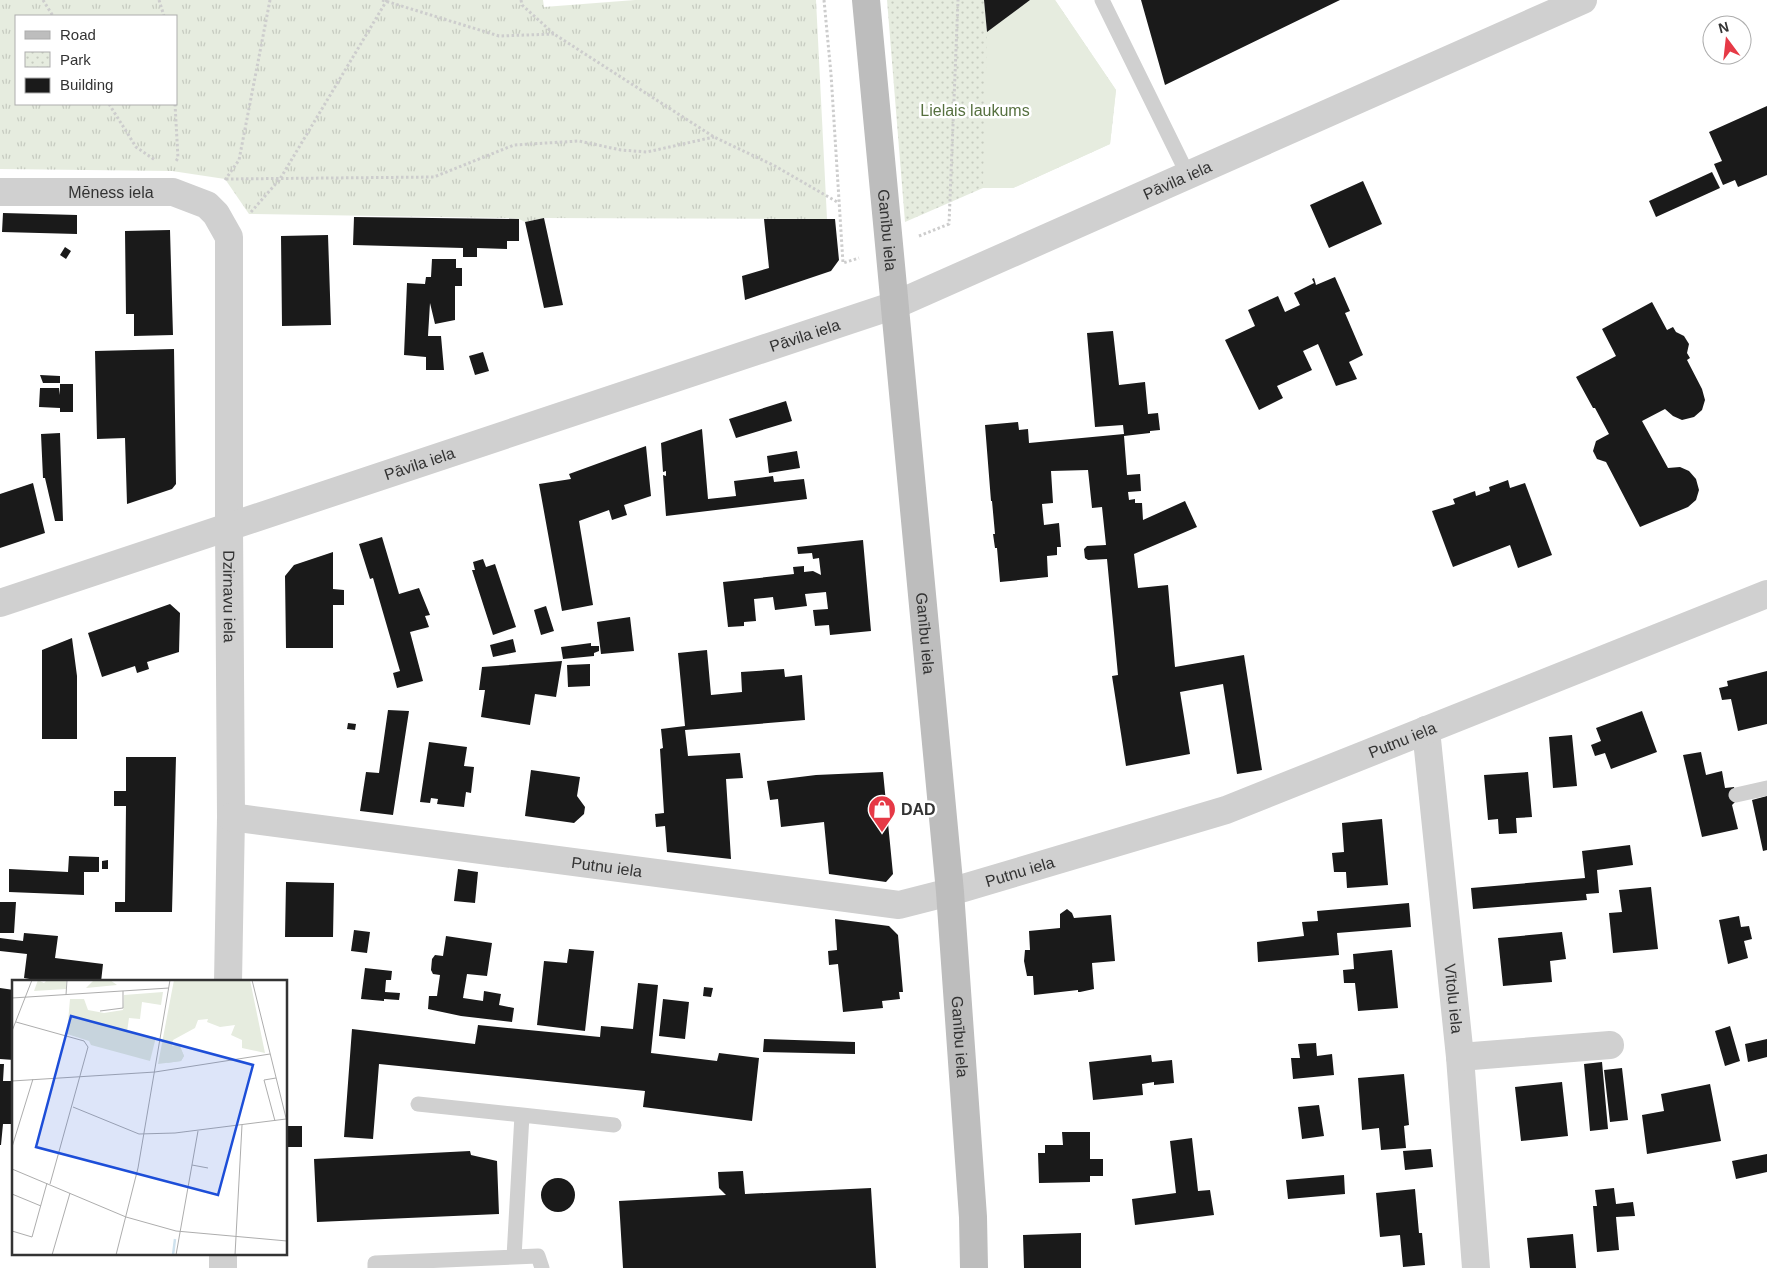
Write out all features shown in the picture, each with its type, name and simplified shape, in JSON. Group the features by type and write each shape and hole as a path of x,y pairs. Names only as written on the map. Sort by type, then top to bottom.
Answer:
{"street":[{"name":"Ganību iela","path":"866,0 950,892 973,1217 974,1268"},
{"name":"Pāvila iela","path":"0,603 895,305 1583,0"},
{"name":"Mēness iela","path":"0,192 172,181 211,209"},
{"name":"Dzirnavu iela","path":"211,209 229,237 232,817 228,980"},
{"name":"Putnu iela","path":"232,817 898,905 950,892 1226,810 1767,594"},
{"name":"Vītolu iela","path":"1426,730 1460,1057 1476,1268"},
{"path":"1460,1057 1610,1045"}],"lane":[{"path":"1102,0 1188,175"},
{"path":"1736,795 1767,788"},
{"path":"418,1104 614,1125"},
{"path":"514,1257 522,1115"},
{"path":"375,1268 375,1263 538,1256 542,1268"}],"path":[{"path":"43,0 53,15"},
{"path":"159,0 164,15"},
{"path":"211,209 226,179 240,160 270,0"},
{"path":"229,237 280,179 385,0 499,36 554,34"},
{"path":"521,0 522,5 554,34 714,137 775,166 839,203"},
{"path":"824,0 831,74 843,263 863,256"},
{"path":"917,237 949,224 958,0"},
{"path":"110,105 136,147 172,181 178,158 175,105"},
{"path":"226,179 434,177 514,145 579,141 621,150 647,152 714,137"}],"green space":[{"path":"0,0 543,0 544,7 635,0 816,0 827,219 544,218 525,222 519,219 507,218 249,214 225,179 172,171 0,169"},
{"name":"Lielais laukums","path":"887,0 984,0 987,32 1030,0 1055,0 1116,90 1110,144 1013,188 983,188 905,222"},
{"path":"1030,0 1055,0 1116,90 1110,144 1013,188 983,188 987,32"}],"building":[{"path":"984,0 1030,0 987,32"},
{"path":"1141,0 1340,0 1165,85"},
{"path":"1767,106 1767,175 1738,187 1735,180 1723,185 1714,164 1722,161 1709,132"},
{"path":"1712,172 1720,188 1656,217 1649,201"},
{"path":"1363,181 1382,224 1329,248 1310,205"},
{"path":"3,213 77,215 77,234 2,232"},
{"path":"354,217 519,219 519,241 507,241 507,249 477,248 477,257 463,257 463,248 353,245"},
{"path":"544,218 563,305 544,308 525,222"},
{"path":"764,219 835,219 839,260 831,271 745,300 742,276 769,268"},
{"path":"170,230 173,335 134,336 134,314 126,314 125,231"},
{"path":"328,235 331,325 282,326 281,236"},
{"path":"65,247 71,251 66,259 60,255"},
{"path":"432,259 456,259 456,268 462,268 462,286 455,286 455,320 435,324 430,303 428,336 441,336 444,370 426,370 426,357 404,355 407,283 425,284 426,277 431,277"},
{"path":"1335,277 1350,311 1345,313 1363,355 1349,362 1357,379 1336,386 1318,344 1303,351 1312,370 1277,386 1283,398 1259,410 1225,340 1255,326 1248,310 1278,296 1285,312 1300,305 1294,293 1314,283 1312,279 1314,278 1316,285"},
{"path":"1652,302 1667,330 1673,327 1676,332 1684,336 1689,344 1687,353 1690,358 1687,360 1702,389 1705,400 1702,410 1694,417 1682,420 1673,416 1665,409 1642,421 1668,468 1680,467 1689,471 1696,479 1699,490 1696,500 1688,507 1640,527 1606,462 1597,459 1593,451 1596,441 1609,434 1576,377 1616,356 1602,329"},
{"path":"1113,331 1119,385 1145,382 1148,414 1158,413 1160,430 1124,436 1127,475 1140,474 1141,491 1128,492 1129,500 1135,499 1135,503 1142,503 1143,520 1185,501 1197,527 1134,554 1138,588 1168,585 1175,667 1244,655 1262,770 1237,774 1223,684 1180,692 1190,754 1126,766 1112,676 1118,675 1107,559 1088,560 1085,558 1084,549 1087,546 1106,545 1102,507 1092,508 1088,470 1051,471 1053,503 1042,504 1044,525 1059,523 1061,547 1057,547 1057,555 1047,556 1048,577 1000,582 997,548 995,548 993,534 995,534 985,425 1018,422 1019,430 1028,429 1029,443 1124,434 1123,425 1095,427 1087,333"},
{"path":"174,349 176,484 172,489 127,504 125,438 97,439 95,351"},
{"path":"483,352 489,371 475,375 469,356"},
{"path":"40,375 60,376 60,383 43,383"},
{"path":"60,384 73,384 73,412 60,412 60,408 39,407 40,388 59,388 60,395"},
{"path":"786,401 792,421 736,438 729,419"},
{"path":"702,429 708,499 736,496 734,481 773,476 774,482 804,479 807,499 666,516 663,475 666,476 666,471 663,472 661,443"},
{"path":"60,433 63,521 55,521 45,478 43,478 41,434"},
{"path":"646,446 651,496 624,505 627,515 612,520 609,510 579,521 593,605 562,611 539,484 571,479 569,474"},
{"path":"797,451 800,468 769,473 767,456"},
{"path":"1508,480 1510,488 1525,483 1552,555 1518,568 1510,545 1453,567 1432,511 1455,504 1453,499 1475,491 1476,496 1490,491 1489,487"},
{"path":"33,483 45,533 0,548 0,494"},
{"path":"382,537 399,594 419,588 430,615 425,616 429,627 410,632 423,681 397,688 393,673 400,671 373,578 370,579 359,544"},
{"path":"863,540 871,631 830,635 829,625 815,626 813,610 828,609 826,592 805,594 807,606 775,610 773,597 754,599 756,621 744,622 744,626 728,627 723,582 794,574 793,567 804,566 804,572 813,571 821,575 819,558 813,559 812,553 798,554 797,547"},
{"path":"333,552 333,589 344,590 344,605 333,605 333,648 286,648 285,576 294,565"},
{"path":"483,559 486,567 495,564 516,627 493,635 472,570 475,570 473,562"},
{"path":"170,604 180,613 179,652 147,662 149,669 137,673 135,666 102,677 88,633"},
{"path":"546,606 554,631 541,635 534,610"},
{"path":"630,617 634,651 601,654 597,622"},
{"path":"72,638 77,676 77,739 42,739 42,650"},
{"path":"513,639 516,652 493,657 490,645"},
{"path":"591,643 591,646 599,646 599,651 594,653 594,656 563,659 561,647"},
{"path":"707,650 711,695 742,692 741,672 784,669 785,677 802,675 805,720 685,730 688,756 740,753 743,778 726,779 731,859 667,852 665,826 656,827 655,814 664,813 660,749 663,748 661,729 685,726 678,653"},
{"path":"562,661 556,697 535,694 530,725 481,717 485,690 479,690 482,667"},
{"path":"590,664 590,686 568,687 567,665"},
{"path":"1767,671 1767,724 1738,731 1731,699 1722,700 1719,688 1728,686 1727,681"},
{"path":"388,710 409,711 393,815 360,811 366,772 379,773"},
{"path":"1642,711 1657,752 1611,769 1605,753 1595,756 1591,745 1601,741 1596,728"},
{"path":"348,723 356,724 355,730 347,729"},
{"path":"1572,735 1577,786 1553,788 1549,737"},
{"path":"429,742 467,747 464,766 474,767 471,793 466,792 464,807 437,804 438,799 431,798 430,803 420,802"},
{"path":"1701,752 1706,775 1722,771 1725,788 1734,787 1737,800 1732,805 1738,829 1702,837 1683,755"},
{"path":"126,757 176,757 172,912 115,912 115,902 125,902 126,806 114,806 114,791 126,791"},
{"path":"531,770 580,777 577,796 585,807 584,814 574,823 525,816"},
{"path":"883,772 893,874 886,882 829,874 824,822 781,827 778,799 770,800 767,781 816,775"},
{"path":"1528,772 1532,817 1516,818 1517,833 1499,834 1498,819 1488,820 1484,775"},
{"path":"1767,796 1767,850 1763,851 1752,800"},
{"path":"1382,819 1388,885 1347,888 1346,872 1334,872 1332,853 1344,852 1342,823"},
{"path":"1630,845 1633,865 1597,870 1599,893 1586,894 1587,900 1473,909 1471,888 1585,878 1582,851"},
{"path":"69,856 99,857 99,872 84,872 84,895 9,892 9,869 68,872"},
{"path":"108,860 108,869 102,869 102,861"},
{"path":"458,869 478,872 475,903 454,901"},
{"path":"286,882 334,883 333,937 285,937"},
{"path":"1651,887 1658,949 1613,953 1609,913 1622,912 1619,890"},
{"path":"0,902 16,902 14,933 0,933"},
{"path":"1409,903 1411,927 1337,933 1339,955 1258,962 1257,942 1304,936 1302,922 1318,921 1317,911"},
{"path":"1067,909 1074,918 1111,915 1115,961 1092,963 1094,989 1080,992 1078,990 1034,995 1033,976 1027,976 1024,961 1025,950 1030,950 1029,931 1060,928 1060,914"},
{"path":"1739,916 1741,927 1749,926 1752,939 1744,941 1748,958 1728,964 1719,920"},
{"path":"835,919 889,926 898,935 903,992 899,992 900,999 882,1001 883,1008 843,1012 838,964 829,965 828,951 837,950"},
{"path":"354,930 370,932 367,953 351,951"},
{"path":"1562,932 1566,959 1550,961 1552,982 1503,986 1498,938"},
{"path":"24,933 58,936 55,958 103,964 101,980 35,980 24,978 27,954 0,951 0,938 23,941"},
{"path":"446,936 492,943 487,976 467,974 463,998 483,1001 484,991 501,994 499,1005 514,1008 512,1022 461,1016 428,1009 429,996 437,996 440,975 433,974 431,970 432,959 435,955 443,956"},
{"path":"569,949 594,951 585,1031 537,1025 544,961 567,963"},
{"path":"1392,950 1398,1008 1358,1011 1355,983 1344,983 1343,970 1354,969 1353,954"},
{"path":"365,968 392,971 391,980 386,980 385,992 400,993 399,1000 361,999"},
{"path":"638,983 658,985 651,1053 717,1061 719,1053 759,1058 752,1121 643,1107 645,1091 379,1064 373,1139 344,1137 352,1029 475,1044 478,1025 600,1037 601,1026 633,1029"},
{"path":"704,987 713,988 711,997 703,996"},
{"path":"0,988 12,990 12,1060 0,1059"},
{"path":"663,999 689,1002 685,1039 659,1036"},
{"path":"1730,1026 1740,1061 1725,1066 1715,1031"},
{"path":"764,1039 855,1042 855,1054 763,1052"},
{"path":"1767,1039 1767,1057 1748,1062 1745,1044"},
{"path":"1316,1043 1317,1056 1332,1054 1334,1075 1293,1079 1291,1058 1300,1058 1298,1044"},
{"path":"1151,1055 1152,1062 1172,1060 1174,1083 1154,1085 1154,1082 1142,1084 1143,1095 1093,1100 1089,1062"},
{"path":"1602,1062 1608,1129 1590,1131 1584,1064"},
{"path":"0,1064 4,1064 3,1081 12,1081 12,1124 3,1124 0,1145"},
{"path":"1622,1068 1628,1120 1610,1122 1604,1070"},
{"path":"1404,1074 1409,1125 1404,1126 1406,1148 1381,1150 1379,1128 1362,1130 1358,1078"},
{"path":"1562,1082 1568,1136 1521,1141 1515,1087"},
{"path":"1710,1084 1721,1141 1647,1154 1642,1115 1664,1111 1661,1094"},
{"path":"1319,1105 1324,1136 1302,1139 1298,1107"},
{"path":"288,1126 302,1126 302,1147 288,1147"},
{"path":"1062,1132 1090,1132 1090,1159 1103,1159 1103,1176 1090,1176 1090,1182 1039,1183 1038,1153 1045,1153 1045,1145 1063,1145"},
{"path":"1192,1138 1198,1191 1210,1190 1214,1215 1135,1225 1132,1199 1176,1193 1170,1141"},
{"path":"1431,1149 1433,1167 1405,1170 1403,1151"},
{"path":"470,1151 471,1155 497,1161 499,1214 317,1222 314,1159"},
{"path":"1767,1154 1767,1172 1736,1179 1732,1161"},
{"path":"743,1171 745,1194 871,1188 876,1268 623,1268 619,1201 726,1195 719,1188 718,1172"},
{"path":"1344,1175 1345,1194 1288,1199 1286,1180"},
{"path":"558,1178 570,1183 575,1195 570,1207 558,1212 546,1207 541,1195 546,1183"},
{"path":"1614,1188 1616,1204 1633,1202 1635,1216 1616,1217 1619,1250 1597,1252 1593,1206 1597,1206 1595,1190"},
{"path":"1415,1189 1419,1233 1422,1233 1425,1265 1403,1267 1400,1235 1380,1237 1376,1193"},
{"path":"1081,1233 1081,1268 1024,1268 1023,1235"},
{"path":"1573,1234 1576,1268 1530,1268 1527,1238"}],"place":[{"name":"DAD","path":"882,833"}]}
